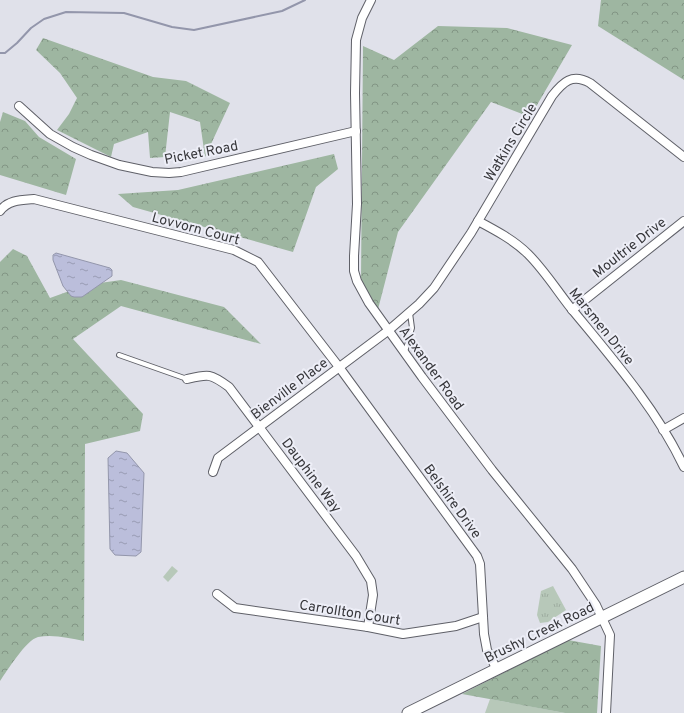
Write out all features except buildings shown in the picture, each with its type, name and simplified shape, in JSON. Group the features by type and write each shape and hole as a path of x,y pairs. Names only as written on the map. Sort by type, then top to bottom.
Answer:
{"main road":[{"name":"Brushy Creek Road","path":"408,713 684,577"}],"street":[{"name":"Alexander Road","path":"371,0 362,18 356,40 355,93 357,204 354,271 361,290 405,353 492,470 572,569 591,596 610,635 606,713"},
{"name":"Watkins Circle","path":"389,330 434,288 455,259 552,96 560,85 568,80 580,79 590,83 684,157"},
{"name":"Picket Road","path":"19,106 50,134 72,147 119,164 159,173 181,172 356,131"},
{"name":"Lovvorn Court","path":"0,211 4,205 20,200 34,199 234,250 258,262 339,367"},
{"name":"Marsmen Drive","path":"478,221 510,240 539,265 572,310 629,381 663,430 684,467"},
{"name":"Moultrie Drive","path":"572,310 684,221"},
{"name":"Bienville Place","path":"213,472 218,458 389,330"},
{"name":"Belshire Drive","path":"339,367 477,556 480,564 483,617 487,650 497,670"},
{"name":"Dauphine Way","path":"186,379 206,374 217,378 229,387 356,556 371,581 373,595 368,627"},
{"path":"663,430 684,418"},
{"name":"Carrollton Court","path":"217,594 235,608 368,627 403,634 438,630 483,617"}],"lane":[{"path":"405,353 412,328 409,312"},
{"path":"119,355 186,379"}],"green space":[{"path":"601,0 684,0 684,80 598,26"},
{"path":"438,26 507,28 572,45 530,117 491,102 398,232 376,317 361,278 363,46 394,60"},
{"path":"43,38 153,77 186,81 230,103 205,157 200,122 170,112 165,157 150,158 148,132 114,144 111,157 57,130 69,114 77,98 60,73 36,50"},
{"path":"3,112 25,121 39,137 76,159 66,195 0,175 0,122"},
{"path":"334,154 338,169 316,187 293,252 133,207 118,194 178,190"},
{"path":"13,249 27,256 50,298 86,285 121,280 224,307 261,344 121,306 73,339 143,414 140,431 85,444 84,641 55,636 44,636 33,639 12,663 0,681 0,262"},
{"path":"172,566 178,571 168,582 163,577"},
{"path":"553,586 566,610 548,622 540,623 537,615 541,591"},
{"path":"568,640 601,646 597,713 565,713 462,694"},
{"path":"490,699 565,713 485,713"}],"water":[{"path":"56,253 110,268 112,270 112,276 82,297 71,296 63,286 53,260 53,255"},
{"path":"116,451 127,453 144,473 141,552 136,556 115,555 110,549 108,458"}],"waterway":[{"path":"0,53 5,53 31,28 44,19 66,12 124,13 172,27 194,30 282,11 305,0"}]}
